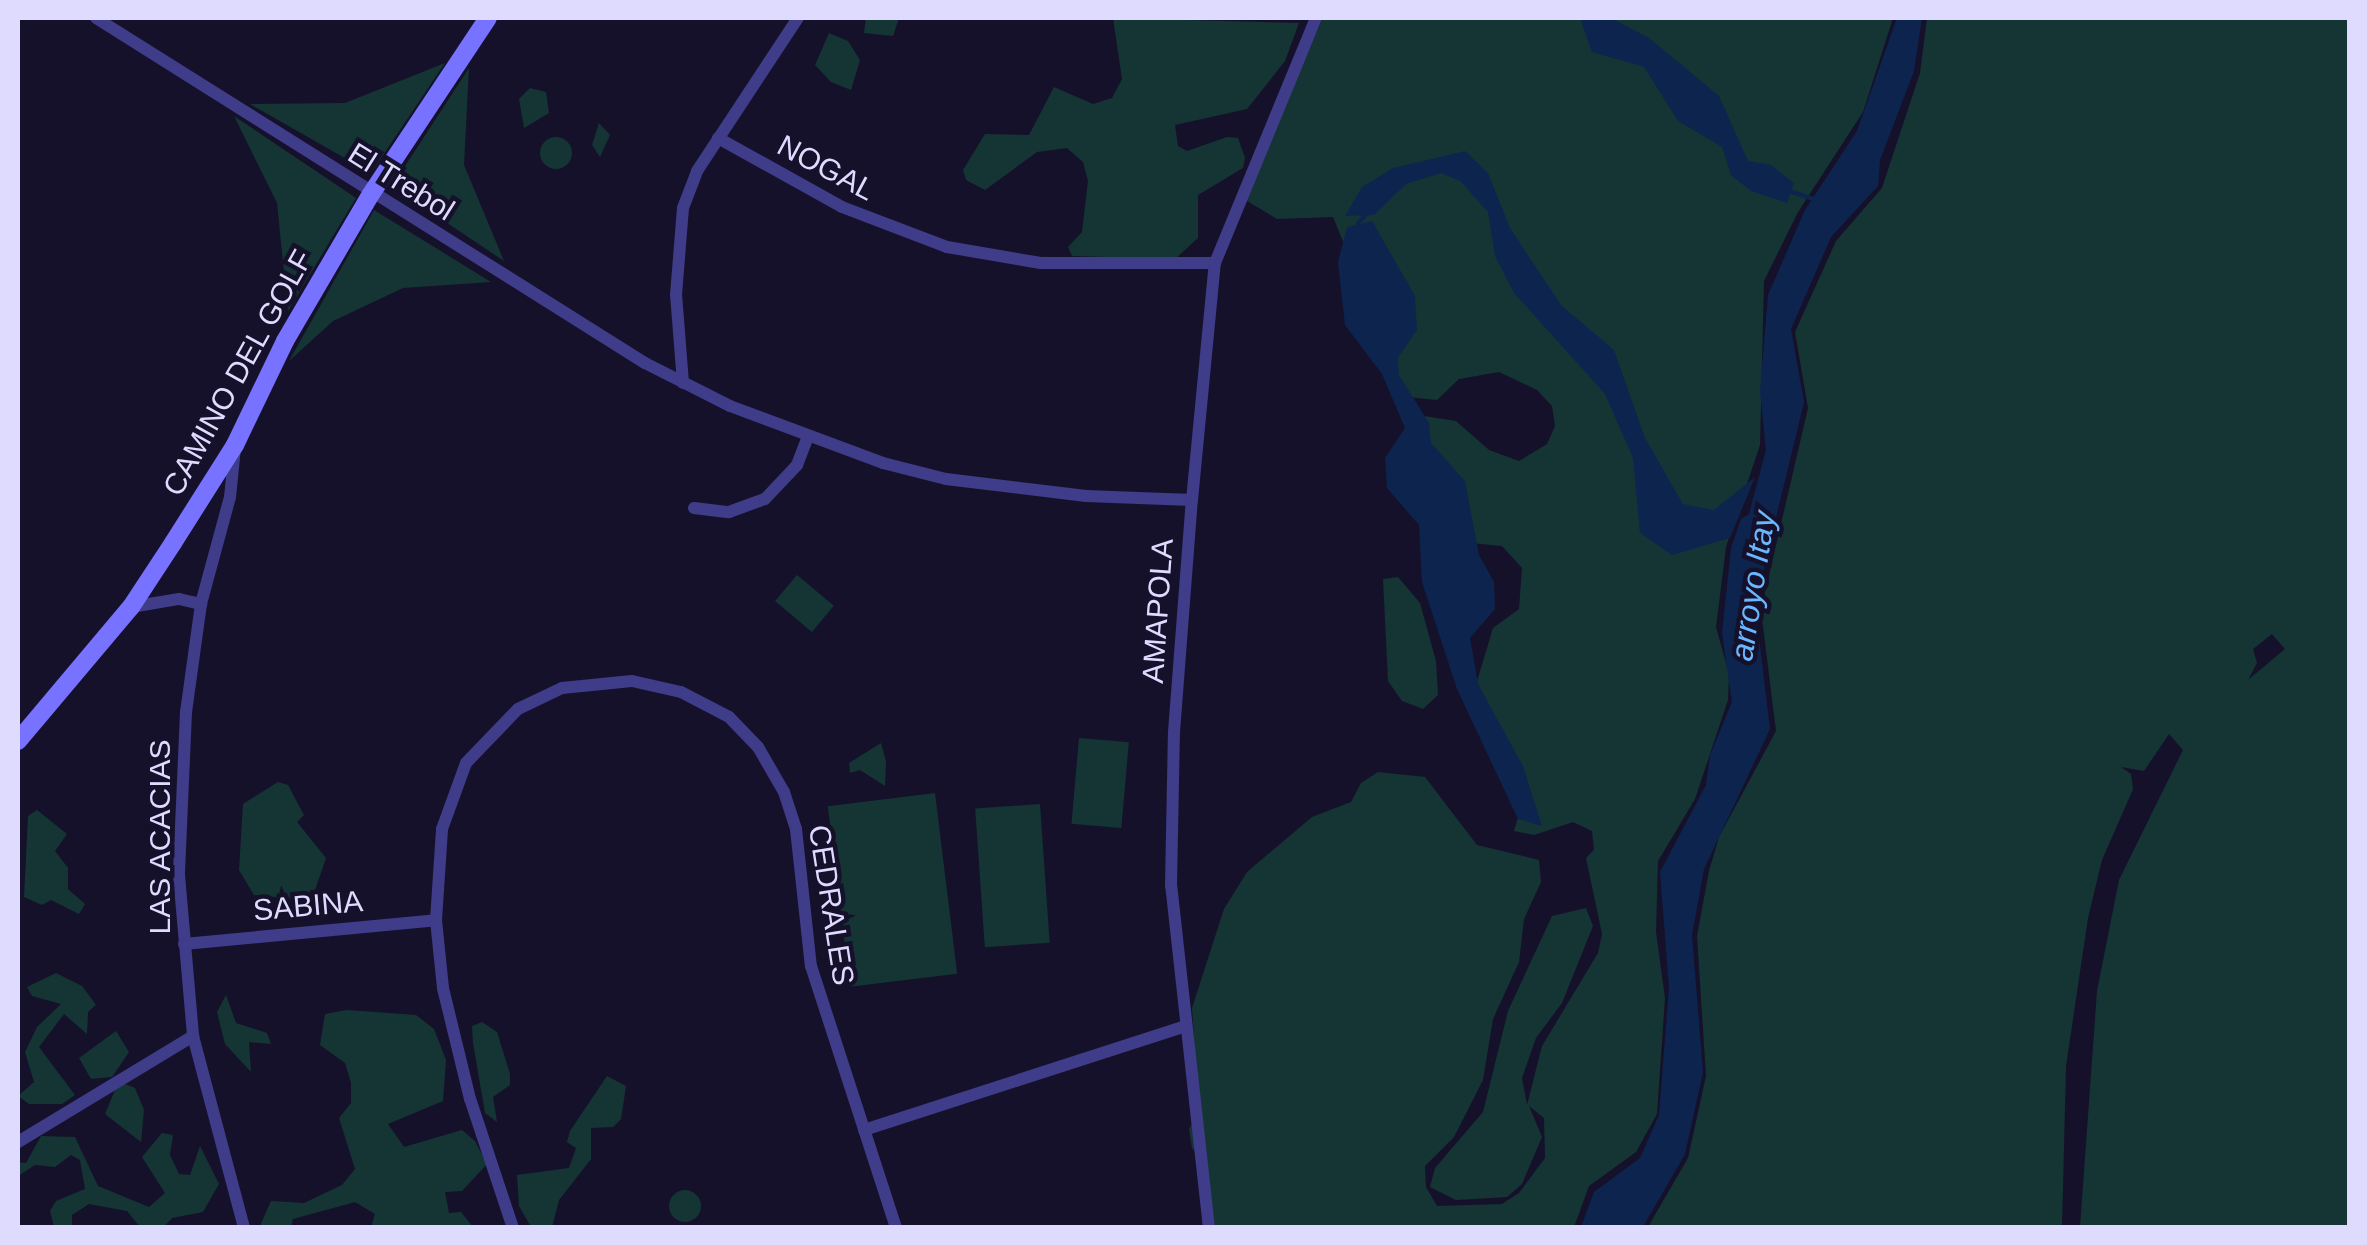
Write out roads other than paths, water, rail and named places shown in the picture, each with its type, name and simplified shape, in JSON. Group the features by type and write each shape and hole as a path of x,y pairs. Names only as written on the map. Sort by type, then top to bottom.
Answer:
{"street":[{"name":"El Trebol","path":"96,18 371,194 684,383 808,436 946,479 1086,496 1192,500"},
{"name":"CAMINO DEL GOLF","path":"18,741 131,607 235,445 285,341 371,194 488,18"},
{"path":"684,383 677,242 697,171 798,18"},
{"name":"AMAPOLA","path":"1209,1228 1183,1028 1171,867 1174,732 1192,500 1214,263 1316,18"},
{"name":"NOGAL","path":"718,138 842,207 914,237 1041,263 1214,263"},
{"path":"694,508 729,512 765,500 798,465 808,436"},
{"name":"LAS ACACIAS","path":"235,445 230,497 201,604 180,796 184,944 193,1036 244,1228"},
{"path":"131,607 179,599 201,604"},
{"name":"CEDRALES","path":"513,1228 453,1043 436,920 438,862 450,796 483,740 518,709 596,681 632,680 701,700 758,747 790,808 810,966 896,1228"},
{"name":"SABINA","path":"184,944 436,920"},
{"path":"864,1130 1183,1028"},
{"path":"18,1142 193,1036"}],"water":[{"path":"1580,18 1611,18 1649,38 1719,96 1748,161 1771,165 1794,183 1787,203 1751,191 1731,175 1722,147 1678,121 1644,67 1592,52"},
{"name":"arroyo Itay","path":"1897,18 1922,18 1914,71 1880,160 1878,186 1831,237 1791,329 1804,402 1755,605 1770,729 1704,869 1692,935 1703,1072 1685,1154 1643,1227 1581,1227 1594,1192 1640,1158 1659,1115 1669,988 1660,872 1706,785 1710,755 1732,702 1722,633 1731,548 1741,519 1749,514 1766,450 1760,391 1768,295 1805,210 1857,131"},
{"path":"1465,151 1488,173 1510,228 1561,305 1614,350 1645,438 1683,504 1714,510 1755,477 1730,538 1672,555 1640,533 1633,458 1605,394 1514,293 1495,256 1488,212 1460,181 1441,173 1406,184 1374,215 1345,216 1362,187 1393,168"},
{"path":"1372,221 1415,296 1417,330 1398,358 1399,375 1429,423 1431,443 1465,481 1479,555 1494,582 1495,609 1470,638 1478,684 1523,766 1542,826 1518,819 1457,689 1422,582 1419,525 1387,488 1385,458 1405,428 1382,374 1345,325 1338,262 1347,227"}],"waterway":[{"path":"1789,191 1813,199"},
{"path":"1358,223 1369,212"}]}
